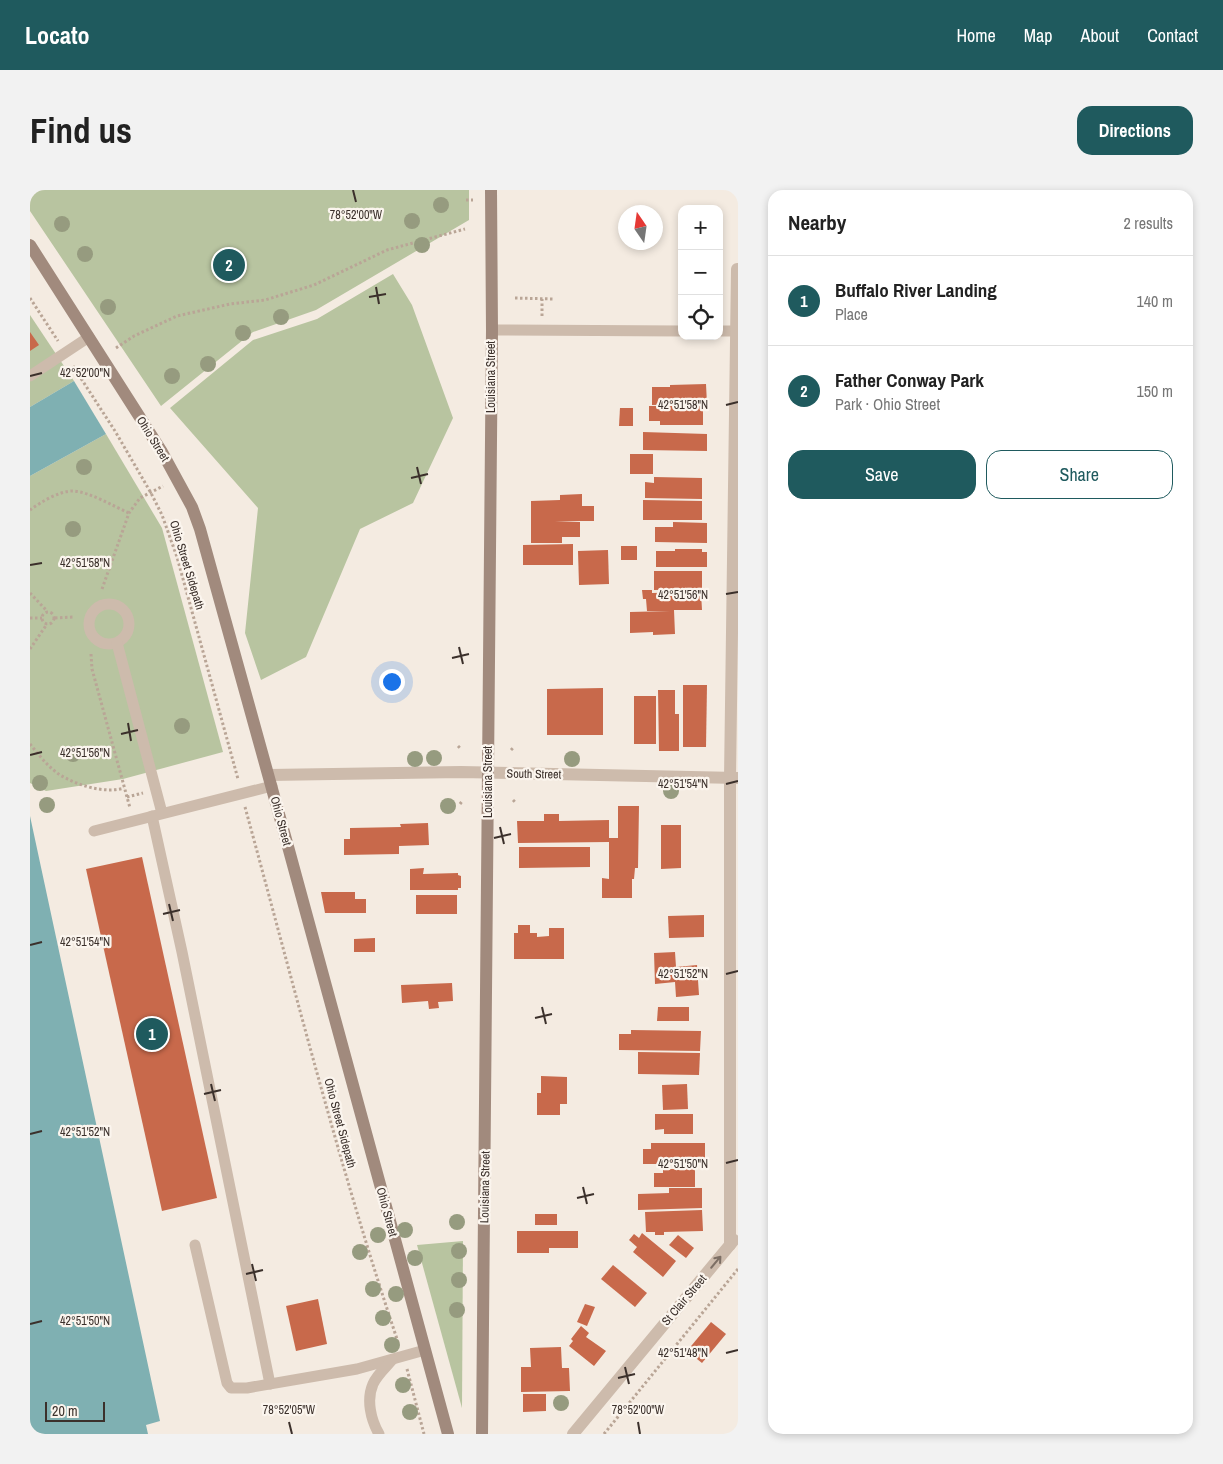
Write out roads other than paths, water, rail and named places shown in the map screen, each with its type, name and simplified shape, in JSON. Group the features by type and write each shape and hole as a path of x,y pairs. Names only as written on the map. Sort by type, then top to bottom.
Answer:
{"street":[{"name":"Louisiana Street","path":"482,1434 492,330 491,190"},
{"name":"Ohio Street","path":"30,245 162,452 192,507 200,529 271,780 448,1434"},
{"path":"734,1240 735,331 738,269"},
{"name":"South Street","path":"271,780 488,773 734,778"},
{"name":"St Clair Street","path":"573,1434 734,1240"}],"lane":[{"path":"492,330 678,331"},
{"path":"723,331 735,331"},
{"path":"30,376 89,337"},
{"path":"117,643 157,815 182,952 270,1384"},
{"path":"94,830 157,815 271,780"},
{"path":"195,1245 227,1383 231,1388 247,1388 357,1369 425,1350"},
{"path":"379,1434 372,1422 370,1396 372,1385 398,1358"}],"water":[{"path":"74,381 106,434 30,476 30,407"},
{"path":"30,816 160,1421 146,1425 148,1434 30,1434"}],"place":[{"name":"Father Conway Park","path":"229,265"},
{"name":"Buffalo River Landing","path":"152,1034"}]}
